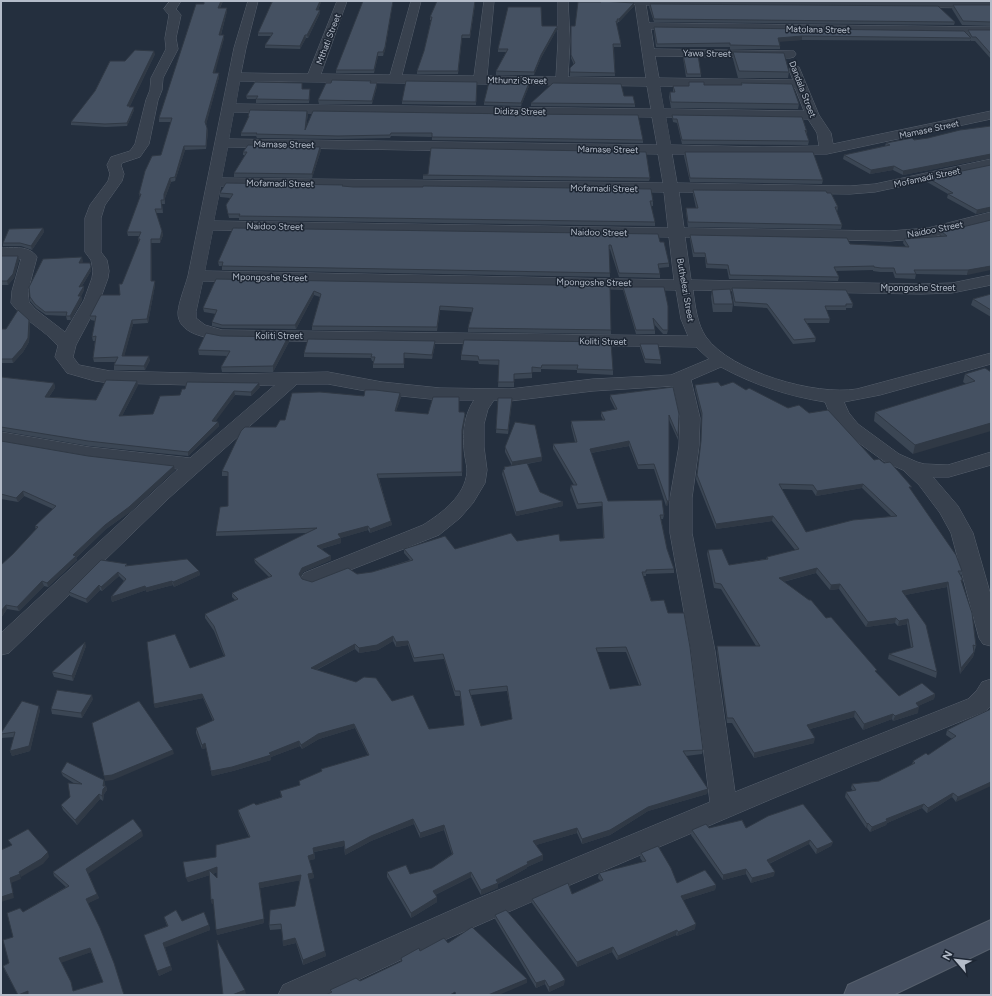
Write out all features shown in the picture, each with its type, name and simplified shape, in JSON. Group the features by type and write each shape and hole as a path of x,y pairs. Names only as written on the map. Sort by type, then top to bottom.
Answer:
{"main road":[{"path":"860,995 991,932"}],"street":[{"path":"176,1 170,9 175,15 175,23 172,29 172,37 170,42 170,47 172,49 157,78 156,90 152,100 142,144 135,154 116,160 114,164 117,174 95,210 92,241 93,252 99,260 101,271 92,300 67,345 64,357 73,369 95,375 291,380 328,378 400,390 440,394 510,395 615,383 664,382 681,378 723,360"},
{"name":"Koliti Street","path":"253,1 240,48 221,143 215,182 187,317 191,324 203,331 217,334 700,342"},
{"name":"Mthati Street","path":"313,78 342,1"},
{"path":"395,78 416,1"},
{"path":"480,79 489,1"},
{"path":"562,80 564,41 563,1"},
{"path":"621,1 991,5"},
{"name":"Buthelezi Street","path":"640,1 665,149 689,316 694,332 708,351 764,380 810,395 832,397 854,396 875,391 991,358"},
{"name":"Matolana Street","path":"645,26 991,30"},
{"name":"Dandala Street","path":"779,28 812,115 824,133 827,150"},
{"name":"Yawa Street","path":"648,52 790,54"},
{"name":"Mthunzi Street","path":"234,77 799,84"},
{"name":"Didiza Street","path":"229,108 812,115"},
{"name":"Mamase Street","path":"221,143 827,150 991,116"},
{"name":"Mofamadi Street","path":"215,182 671,189 863,190 991,163"},
{"name":"Naidoo Street","path":"205,225 677,234 905,236 991,217"},
{"path":"1,253 24,253 29,257 20,291 20,303 29,313 56,332 67,345"},
{"name":"Mpongoshe Street","path":"196,276 928,289 962,287 991,280"},
{"path":"681,378 690,418 689,446 681,498 682,533 703,651 724,807"},
{"path":"1,647 195,465 291,380"},
{"path":"312,578 431,530 441,523 464,500 471,490 477,472 474,424 480,404 488,395"},
{"path":"832,397 840,414 851,428 887,455 910,466 922,470 949,471 991,458"},
{"path":"1,438 88,453 195,465"},
{"path":"910,466 926,482 950,511 962,533 991,638"},
{"path":"294,995 418,938 724,807 977,705 990,693"}],"building":[{"path":"204,1 221,1 218,8 227,8 219,35 224,35 213,73 219,73 205,122 207,128 206,146 184,146 175,177 170,178 164,194 164,200 161,200 162,209 155,209 162,231 160,239 151,239 151,281 155,281 147,319 132,320 122,356 149,356 144,366 114,365 118,357 93,358 96,336 92,337 96,316 90,316 101,295 120,295 119,284 122,284 140,239 138,239 141,232 127,232 141,194 139,194 145,171 152,156 161,155 172,118 159,118 196,4 204,4"},
{"path":"320,1 316,10 320,10 300,46 265,45 273,33 258,33 272,2"},
{"path":"363,1 393,1 385,47 383,52 378,52 374,70 336,70"},
{"path":"437,1 475,1 470,35 462,35 458,71 417,71 424,51 432,17 430,17"},
{"path":"601,1 634,3 619,19 617,19 618,21 616,21 621,44 613,44 615,73 570,72 570,68 575,63 571,55 571,26 575,26 578,2"},
{"path":"650,4 938,6 955,22 654,19"},
{"path":"953,5 990,5 991,22 963,21"},
{"path":"508,7 541,7 542,26 557,26 557,30 556,28 541,55 534,72 496,71 508,49 498,49"},
{"path":"654,27 964,31 971,38 802,36 778,38 780,46 730,45 730,43 657,44"},
{"path":"968,30 991,30 991,54 976,37 972,37"},
{"path":"135,50 154,51 127,106 134,107 127,123 105,124 71,122 95,91 110,61 125,61"},
{"path":"733,52 784,53 789,72 739,71"},
{"path":"683,55 698,55 701,74 687,74"},
{"path":"332,80 371,81 370,83 377,83 372,101 318,100 326,83 331,83"},
{"path":"406,81 477,82 476,102 402,101"},
{"path":"255,82 302,83 302,89 310,89 309,100 256,99 258,96 246,96"},
{"path":"489,82 529,83 521,103 484,102"},
{"path":"689,82 704,82 704,85 742,85 741,83 792,84 799,104 671,102 670,92 675,92 673,86 689,86"},
{"path":"553,83 621,84 624,96 633,96 635,104 531,103"},
{"path":"250,110 307,111 305,130 313,111 516,114 515,117 519,114 638,115 643,140 432,137 432,133 391,133 390,135 338,136 241,133 249,116"},
{"path":"672,115 802,117 809,141 682,140 677,119 673,119"},
{"path":"991,126 991,154 903,171 894,166 871,170 844,155 890,145 886,143 912,138 914,140 928,138 960,130"},
{"path":"248,145 320,147 312,174 234,173 247,152 243,152"},
{"path":"431,148 646,152 650,178 423,175 428,174"},
{"path":"685,152 813,152 823,180 690,178"},
{"path":"991,165 991,207 977,210 948,194 953,193 928,178"},
{"path":"226,183 343,185 342,186 353,187 423,186 651,189 653,201 650,201 655,222 239,216 240,214 228,214 226,205 233,194 220,193"},
{"path":"693,190 826,191 827,193 831,193 838,207 835,207 842,225 688,222 686,208 698,208"},
{"path":"991,220 991,266 968,270 914,270 916,274 896,274 894,268 881,268 874,266 834,267 839,277 730,275 728,265 707,264 705,253 694,253 690,235 847,238 850,244 909,247 904,239 947,236 942,232"},
{"path":"43,228 31,246 20,243 3,243 9,229"},
{"path":"233,228 658,234 660,242 664,242 669,263 658,264 660,274 619,273 611,245 609,245 610,273 222,266 223,262 218,262"},
{"path":"1,256 18,256 13,274 7,281 1,281"},
{"path":"82,257 79,263 90,263 91,267 79,287 84,286 78,296 81,296 70,316 66,316 67,312 45,312 35,304 30,297 29,287 43,259"},
{"path":"216,279 610,286 611,330 468,328 473,308 440,306 437,327 312,326 321,294 314,291 295,325 222,325 212,322 217,310 203,308"},
{"path":"623,287 664,287 668,306 668,330 663,330 653,318 655,330 636,330"},
{"path":"732,288 846,290 853,304 846,304 846,306 825,306 830,319 804,319 816,338 794,340 767,304 735,302"},
{"path":"730,289 733,304 714,304 712,290"},
{"path":"991,294 991,310 973,299"},
{"path":"18,310 29,320 28,338 22,348 12,359 1,359 1,329 6,329"},
{"path":"206,333 221,336 288,337 273,366 221,367 230,351 198,350"},
{"path":"308,339 435,341 432,355 404,353 404,364 373,364 375,357 371,357 372,354 304,353"},
{"path":"464,340 611,342 613,370 577,369 578,365 542,365 541,368 532,367 532,373 514,374 514,382 498,382 499,360 479,360 478,356 461,355"},
{"path":"640,344 658,344 661,360 645,359"},
{"path":"985,368 991,372 991,423 915,445 875,412 975,381 965,374"},
{"path":"1,377 54,383 45,397 96,400 106,380 137,381 119,416 153,414 160,396 180,395 182,389 185,389 187,382 259,383 251,392 234,391 212,421 218,422 188,452 88,441 1,427"},
{"path":"718,382 721,386 733,382 746,390 749,388 788,408 799,405 809,413 828,410 874,460 879,459 884,463 890,462 912,487 909,487 956,555 962,571 958,571 963,580 961,580 972,613 976,646 973,645 974,652 961,668 948,582 902,591 926,625 937,672 889,654 913,647 908,619 899,621 896,618 868,622 840,584 831,585 817,568 779,578 811,600 826,618 831,617 877,670 875,671 899,696 922,683 935,694 916,703 919,707 895,716 893,714 864,724 855,711 807,725 815,738 754,753 733,718 727,718 717,646 760,646 721,584 715,583 708,550 722,549 729,565 768,559 767,557 799,549 773,516 716,524 697,475 701,441 702,413 695,385","holes":["779,484 813,485 817,491 863,484 897,516 853,520 806,532"]},
{"path":"673,387 679,414 678,436 669,415 669,501 667,501 654,464 638,465 629,441 590,449 608,501 662,500 664,515 660,515 667,549 674,569 646,570 646,572 642,572 651,601 664,600 668,613 684,613 690,647 703,750 683,751 708,789 648,807 610,830 582,839 577,828 533,841 543,855 527,862 528,864 496,880 498,883 481,890 471,872 433,891 437,897 411,913 387,872 406,865 410,874 432,868 453,854 444,825 420,833 413,819 371,836 345,850 344,841 313,848 314,854 308,856 313,873 308,874 325,951 303,960 295,938 283,941 281,924 269,925 270,910 295,906 301,875 259,883 264,919 216,930 213,899 211,900 209,870 186,878 183,862 216,857 216,845 250,837 238,810 254,803 256,805 282,797 280,791 300,785 299,781 322,771 321,769 369,755 354,724 318,734 301,745 299,741 269,753 271,755 232,767 211,771 205,743 202,745 196,728 214,720 202,694 154,704 147,642 175,634 190,668 225,656 214,626 205,614 238,599 232,593 272,576 254,559 317,528 216,532 220,507 228,506 228,472 222,471 241,431 245,427 276,427 280,420 285,420 292,393 320,392 364,396 365,390 375,390 400,393 395,411 428,414 433,397 459,397 459,412 464,412 465,414 462,430 462,472 377,474 391,521 370,529 368,526 338,534 341,538 317,546 331,556 302,568 299,574 302,579 312,582 348,568 357,574 372,572 413,560 404,549 445,536 455,549 511,533 517,541 559,534 560,541 604,538 602,502 578,504 571,485 577,485 553,444 577,442 571,421 605,420 601,412 617,409 610,395","holes":["393,636 396,642 408,641 414,658 443,654 455,691 460,691 464,725 429,729 413,695 392,701 376,678 364,677 356,682 311,668 355,644 359,648 377,645","626,647 641,685 610,689 596,648","507,686 512,719 481,726 469,690","217,867 217,878 209,870"]},
{"path":"498,398 512,398 508,430 496,429"},
{"path":"515,422 535,425 542,457 512,462 505,447"},
{"path":"1,441 88,456 174,466 129,507 105,525 73,555 76,556 47,583 42,581 17,607 6,605 1,611 1,565 38,527 35,526 56,506 23,491 16,498 1,494"},
{"path":"527,463 540,492 563,502 516,512 503,470 505,469 504,467"},
{"path":"187,559 199,571 173,582 146,588 145,586 111,597 126,579 118,572 101,587 99,585 86,599 69,592 101,560 127,564 125,566"},
{"path":"85,642 72,676 52,672"},
{"path":"57,690 92,695 81,713 51,709"},
{"path":"22,701 39,706 29,746 10,751 15,732 1,733"},
{"path":"139,701 173,750 112,775 104,776 92,723"},
{"path":"991,709 991,782 958,797 953,793 928,808 924,804 886,819 887,821 872,827 868,823 867,824 846,792 856,790 852,784 879,781 915,763 913,761 926,753 928,755 956,736 947,730"},
{"path":"67,762 104,780 103,786 106,786 103,789 102,796 99,794 75,820 61,805 70,797 68,783 82,784 61,772"},
{"path":"803,804 833,842 817,849 810,840 767,860 775,872 752,878 746,869 723,875 692,830 706,824 709,828 742,820 746,828 768,816"},
{"path":"133,819 142,831 86,869 97,894 86,899 100,928 114,963 124,995 28,995 28,991 18,995 3,966 9,963 3,940 13,937 7,913 20,908 23,912 69,886 53,872","holes":["90,948 103,982 73,991 71,982 59,958"]},
{"path":"28,829 48,852 41,859 19,872 20,874 10,878 13,893 1,897 1,850 12,845 8,840"},
{"path":"658,846 671,868 677,883 705,870 716,885 681,896 696,924 678,932 677,930 618,956 613,947 577,962 532,899 568,883 572,894 603,880 599,873 646,861 641,853"},
{"path":"176,910 182,921 204,912 209,925 163,943 171,966 157,971 144,935 168,926 164,917"},
{"path":"506,910 560,972 565,980 549,987 545,980 536,983 495,915"},
{"path":"472,927 527,979 488,995 456,995 455,992 450,995 326,995 332,992 330,990 356,978 360,981 402,961 401,958 419,948 420,951 444,938 448,943"},
{"path":"217,940 245,990 232,995 223,995"}]}
